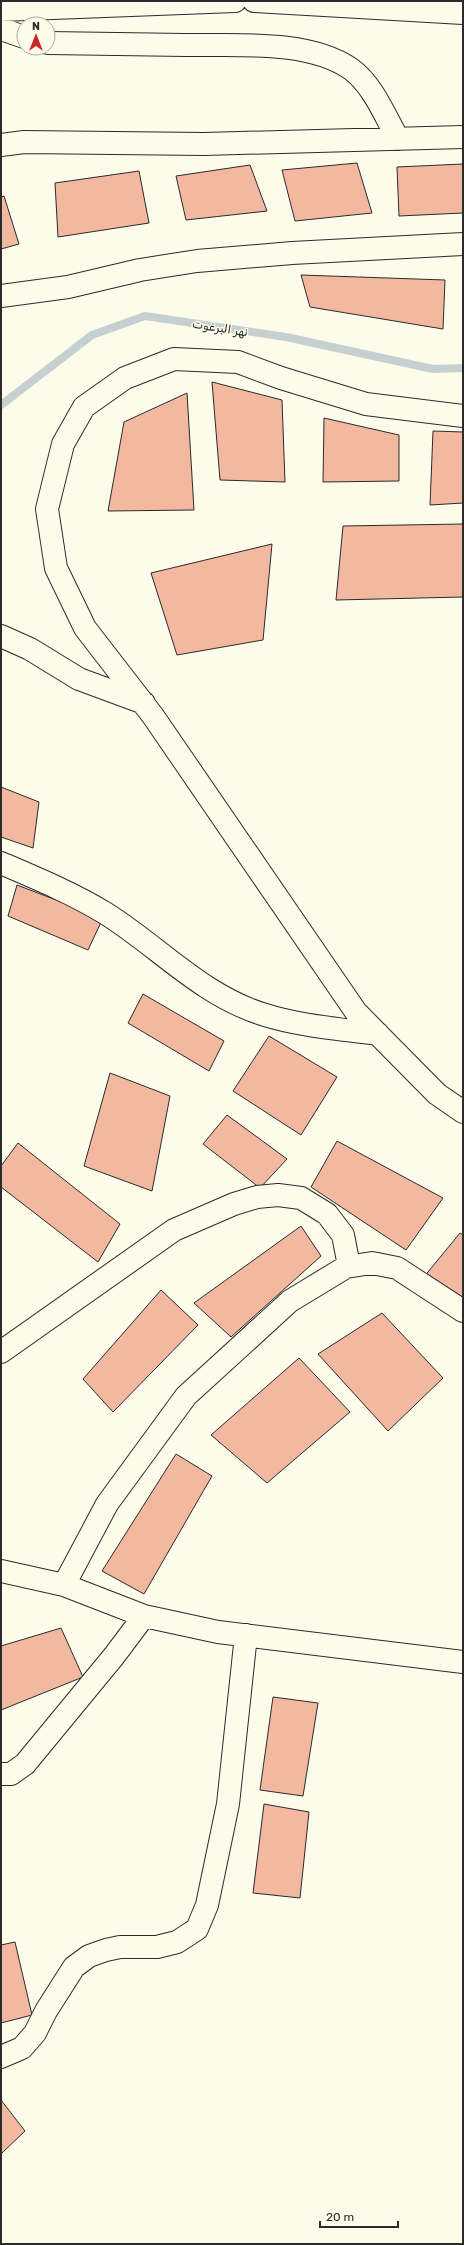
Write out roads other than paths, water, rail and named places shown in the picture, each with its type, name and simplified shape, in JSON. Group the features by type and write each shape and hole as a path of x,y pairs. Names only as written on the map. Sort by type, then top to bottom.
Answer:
{"street":[{"path":"1,10 235,1"},
{"path":"254,1 463,13"},
{"path":"1,28 16,34"},
{"path":"56,43 265,46 308,51 332,59 351,69 365,83 398,139"},
{"path":"1,145 24,142 204,144 463,137"},
{"path":"1,296 68,287 140,270 197,261 292,253 463,244"},
{"path":"463,416 366,404 280,378 238,362 174,359 125,378 84,407 63,444 47,509 56,568 85,628 144,703 356,1012 437,1094 463,1112"},
{"path":"1,636 30,649 79,679 144,703"},
{"path":"1,863 49,884 105,913 190,977 226,998 261,1014 302,1025 378,1034"},
{"path":"1,1352 174,1230 234,1204 257,1197 278,1194 301,1198 326,1214 343,1235 349,1266"},
{"path":"64,1585 107,1504 186,1396 290,1301 349,1266 372,1263 397,1268 463,1311"},
{"path":"1,1571 64,1585 144,1616 218,1632 463,1662"},
{"path":"1,1774 11,1774 25,1764 110,1662 144,1616"},
{"path":"1,2057 22,2048 35,2032 46,2011 74,1967 89,1956 120,1947 157,1947 177,1942 196,1929 207,1905 228,1804 246,1635"}],"waterway":[{"name":"نهر البرغوت","path":"1,405 92,335 145,316 286,337 433,369 463,368"}]}
